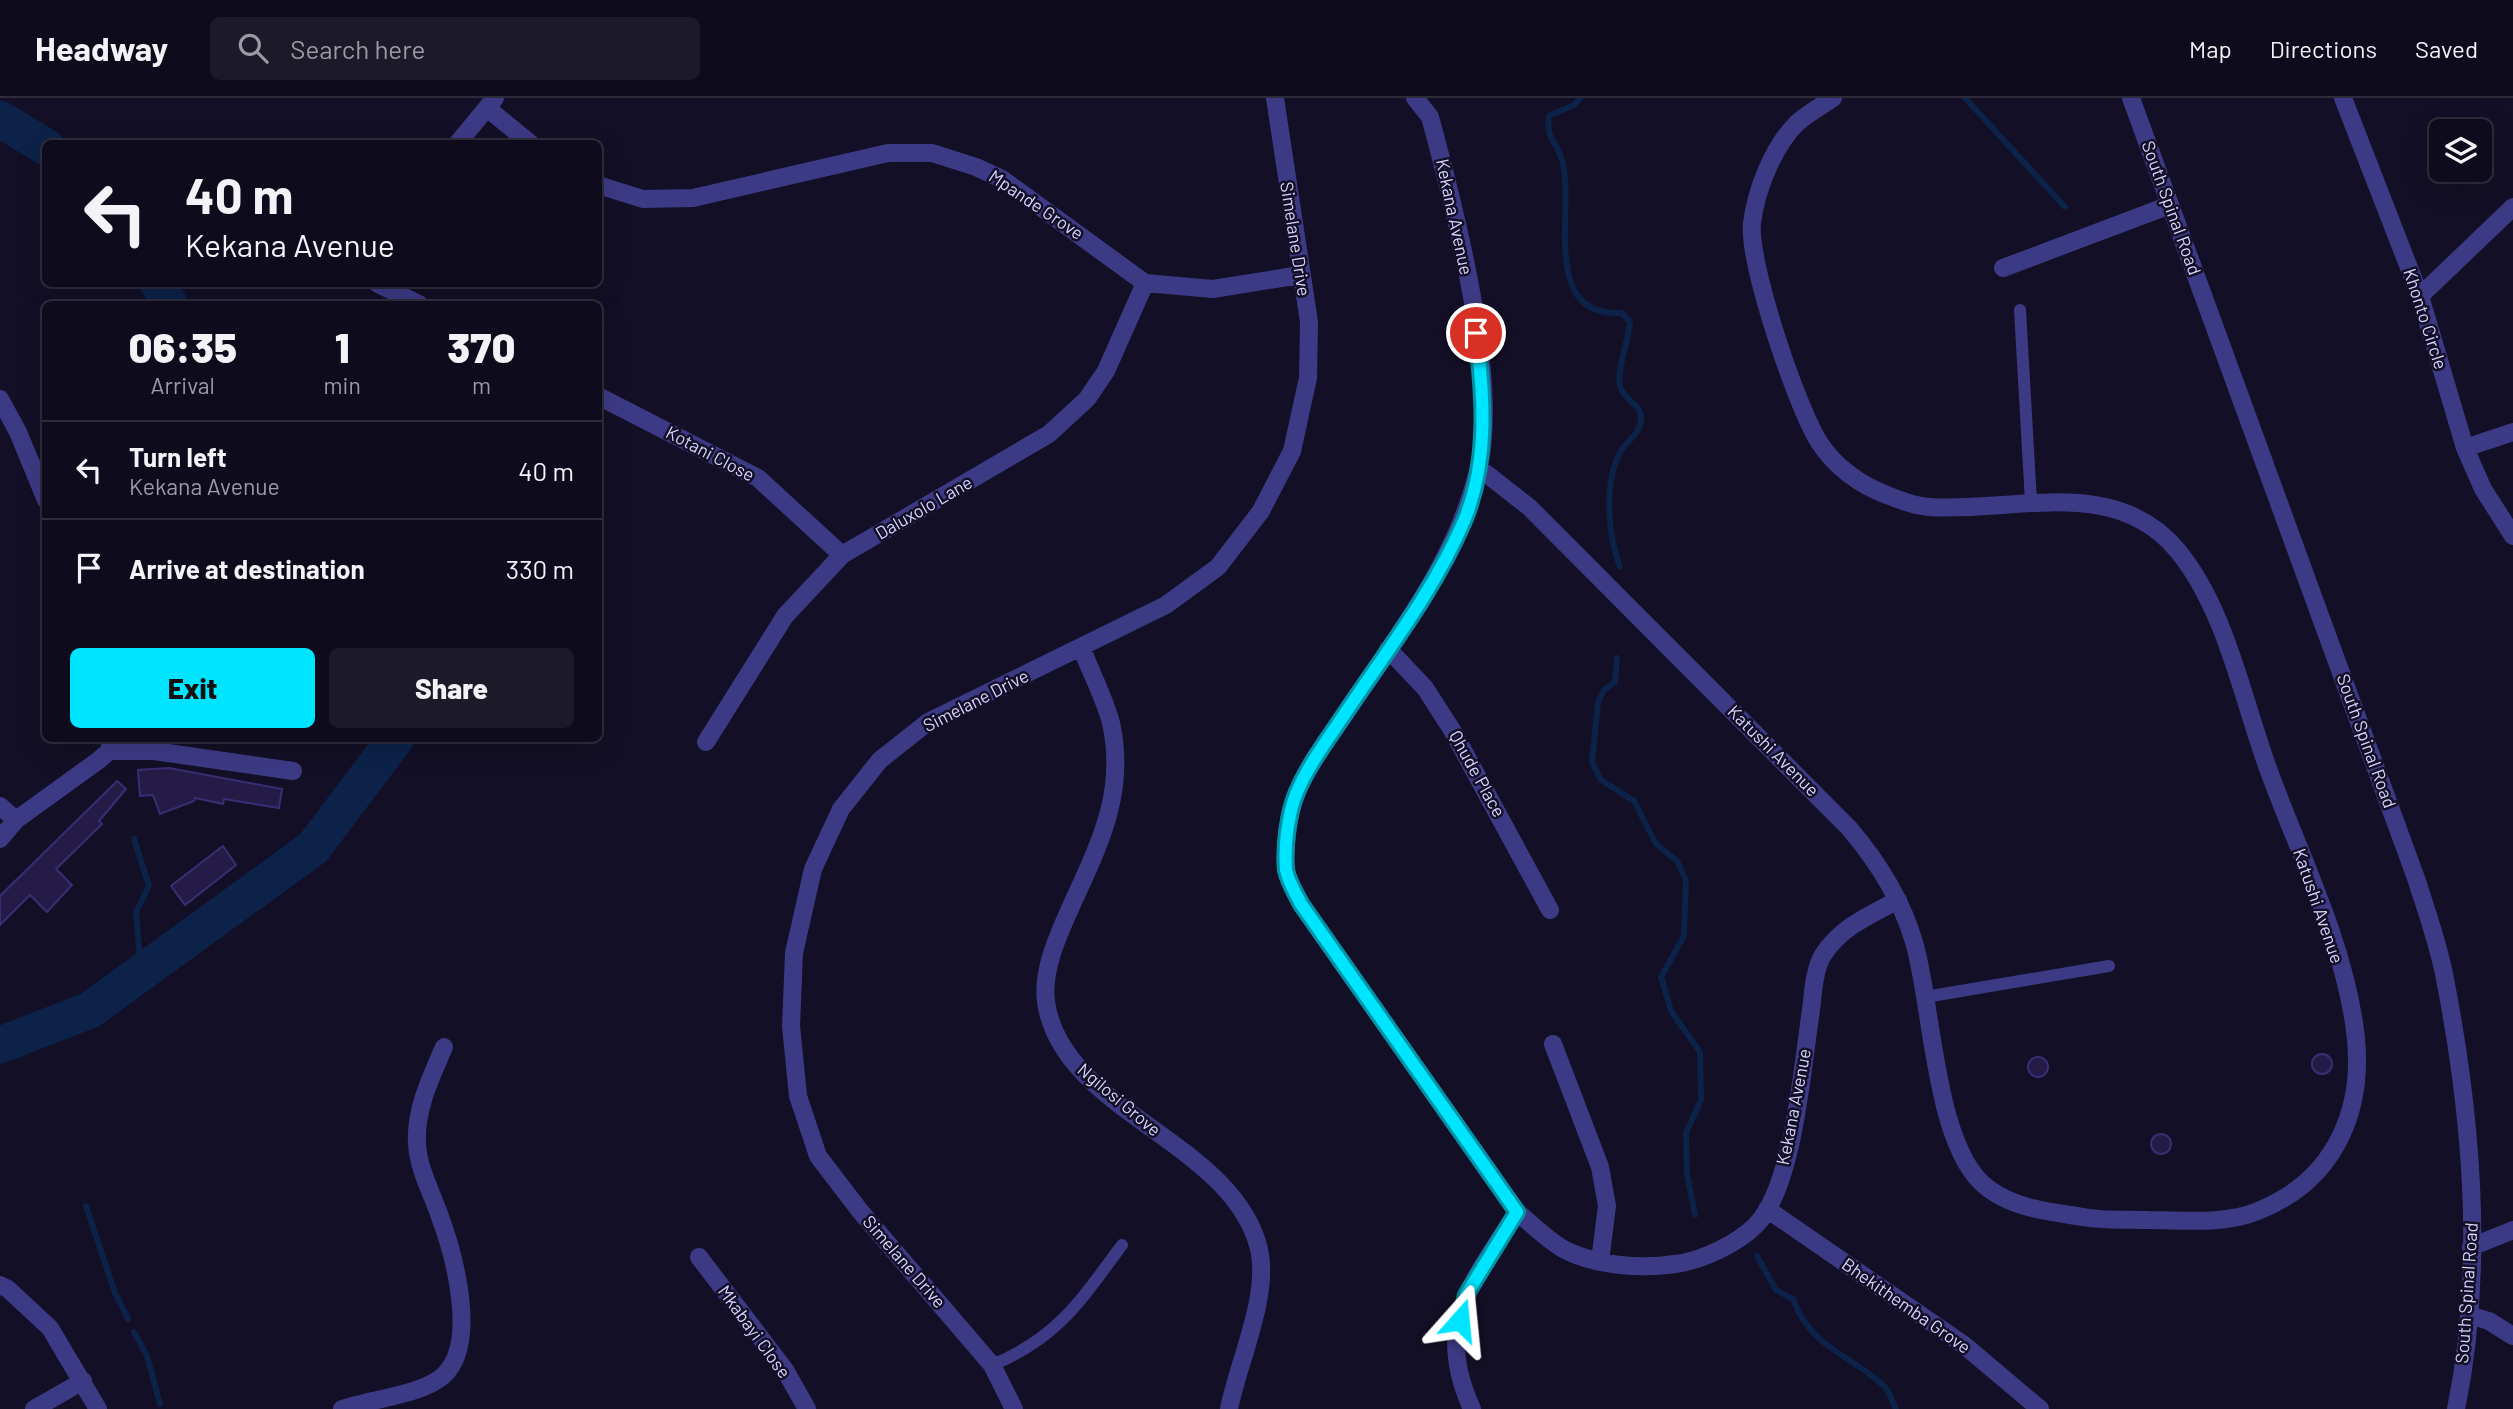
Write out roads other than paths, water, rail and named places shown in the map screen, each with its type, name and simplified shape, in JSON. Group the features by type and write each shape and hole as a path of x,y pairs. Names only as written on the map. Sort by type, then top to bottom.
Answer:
{"street":[{"name":"Simelane Drive","path":"1014,1409 992,1365 860,1211 818,1156 798,1096 791,1026 794,953 813,869 841,809 880,760 928,722 1082,649 1166,605 1218,567 1261,511 1292,450 1308,378 1309,322 1275,98"},
{"name":"Kekana Avenue","path":"1415,98 1430,117 1473,307 1482,385 1479,468 1465,518 1443,566 1318,754 1296,793 1287,839 1286,872 1301,904 1517,1212 1565,1251 1600,1261 1649,1268 1683,1263 1726,1246 1755,1226 1767,1209 1784,1167 1794,1123 1821,958 1841,931 1898,900"},
{"name":"Katushi Avenue","path":"1479,468 1529,507 1840,818 1877,861 1898,900 1915,944 1950,1125 1963,1161 1985,1187 2016,1205 2090,1219 2211,1221 2254,1213 2302,1188 2330,1153 2351,1116 2358,1074 2354,1023 2333,936 2268,768 2211,603 2178,551 2151,524 2123,510 2094,504 2031,502 1925,507 1882,493 1841,470 1819,443 1800,403 1754,260 1752,226 1759,189 1776,155 1795,125 1833,98"},
{"name":"South Spinal Road","path":"2131,98 2417,881 2441,964 2460,1068 2472,1187 2469,1315 2455,1409"},
{"name":"Khonto Circle","path":"2343,98 2420,296 2465,448 2483,489 2513,536"},
{"path":"460,140 491,103 527,140"},
{"name":"Mpande Grove","path":"602,186 643,199 693,198 888,153 932,153 976,167 1002,179 1145,283"},
{"path":"2003,268 2170,205"},
{"path":"2420,296 2513,207"},
{"path":"1145,283 1213,289 1300,275"},
{"name":"Daluxolo Lane","path":"706,742 785,616 842,555 1049,434 1087,399 1107,372 1145,283"},
{"path":"384,287 413,301"},
{"name":"Kotani Close","path":"602,398 758,478 842,555"},
{"path":"0,399 18,432 42,490"},
{"path":"2465,448 2513,432"},
{"name":"Ngilosi Grove","path":"1082,649 1110,723 1116,774 1108,823 1052,950 1046,1000 1057,1040 1079,1069 1210,1175 1231,1195 1247,1218 1259,1249 1261,1283 1229,1409"},
{"name":"Qhude Place","path":"1388,649 1425,688 1452,730 1550,910"},
{"path":"0,839 16,820 106,750 154,751 293,771"},
{"path":"0,806 16,820"},
{"path":"1553,1044 1600,1167 1607,1206 1600,1261"},
{"path":"342,1409 426,1387 455,1363 458,1353 460,1311 455,1272 440,1217 421,1168 416,1143 426,1089 444,1047"},
{"name":"Bhekithemba Grove","path":"1767,1209 1964,1345 2040,1409"},
{"path":"1472,1409 1462,1385 1454,1345 1466,1295 1517,1212"},
{"path":"2471,1247 2513,1230"},
{"name":"Mkabayi Close","path":"699,1257 785,1370 807,1409"},
{"path":"0,1285 8,1289 50,1328 98,1409"},
{"path":"2469,1315 2489,1321 2513,1336"},
{"path":"34,1409 83,1381"}],"lane":[{"path":"2020,310 2031,502"},
{"path":"1925,997 2109,966"},
{"path":"992,1365 1045,1338 1070,1314 1122,1245"}],"waterway":[{"path":"1580,98 1574,105 1549,116 1550,135 1560,153 1565,180 1566,256 1570,279 1579,298 1596,310 1622,313 1630,322 1619,380 1625,396 1641,415 1636,434 1621,451 1612,478 1610,525 1620,567"},
{"path":"1965,98 2065,207"},
{"path":"0,119 42,145"},
{"path":"160,287 168,301"},
{"path":"1617,658 1615,682 1604,690 1598,702 1592,762 1601,780 1634,801 1656,844 1677,861 1686,880 1684,936 1661,977 1671,1011 1700,1052 1701,1100 1686,1133 1687,1174 1695,1215"},
{"path":"0,1045 90,1010 313,848 393,742"},
{"path":"134,839 149,886 136,912 141,973"},
{"path":"86,1206 115,1293 128,1319"},
{"path":"1757,1256 1776,1290 1793,1299 1810,1329 1820,1340 1883,1385 1896,1409"},
{"path":"134,1332 147,1356 160,1404"}]}
